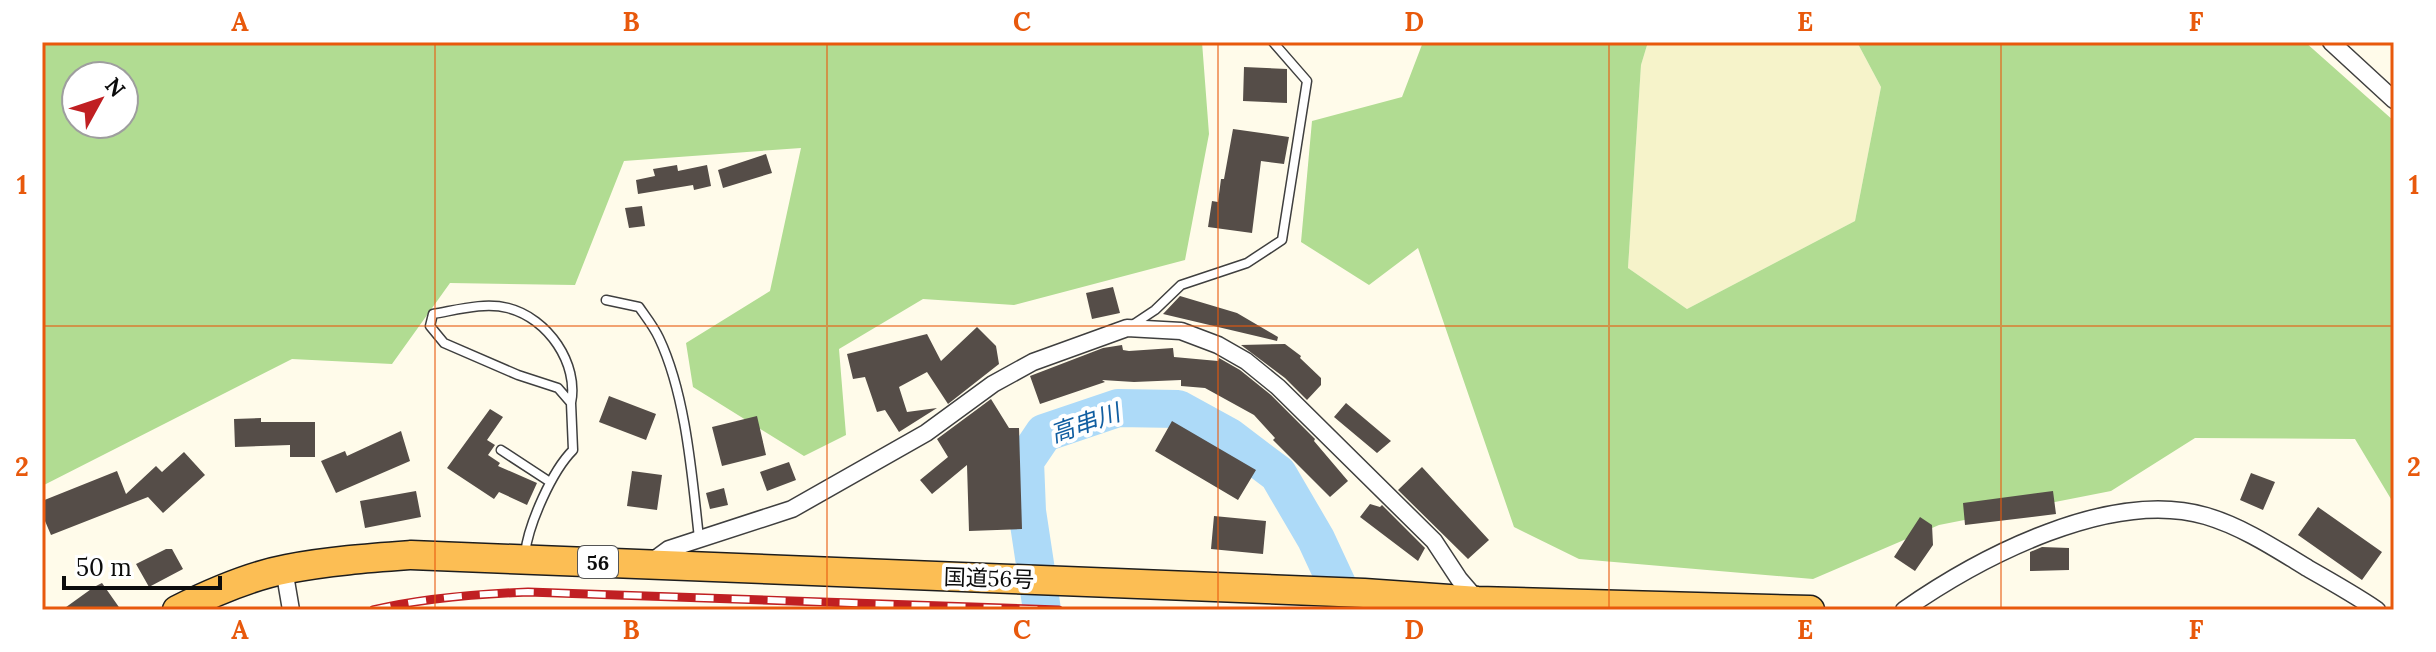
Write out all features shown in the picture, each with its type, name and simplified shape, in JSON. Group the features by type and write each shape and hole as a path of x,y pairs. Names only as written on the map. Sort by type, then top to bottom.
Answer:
{"highway":[{"name":"国道56号","path":"177,610 229,587 284,569 349,559 411,555 1364,593 1478,601 1810,610"}],"street":[{"path":"2331,42 2394,100"},
{"path":"649,564 669,549 792,509 926,433 993,384 1033,362 1127,328 1181,331 1218,345 1246,361 1278,387 1434,541 1478,601"},
{"path":"1904,610 1947,580 2032,537 2121,512 2167,509 2204,515 2241,529 2377,610"},
{"path":"284,569 291,610"}],"lane":[{"path":"1127,328 1155,310 1181,285 1247,263 1282,240 1307,81 1273,42"},
{"path":"606,300 639,307 659,337 672,373 690,460 699,538"},
{"path":"525,558 527,544 550,482 561,462 573,450 571,403 574,387 561,349 548,330 510,308 486,306 433,314 430,326 444,343 518,375 558,388 571,403"},
{"path":"501,450 550,482"}],"shaded area":[{"path":"1648,42 1857,42 1881,87 1855,221 1687,309 1628,268 1641,65"}],"green space":[{"path":"42,42 1202,42 1209,134 1185,260 1014,305 923,299 839,349 846,435 804,456 693,387 686,343 770,291 801,148 624,161 575,285 450,283 392,364 292,359 42,486"},
{"path":"1423,42 1648,42 1641,65 1628,268 1687,309 1855,221 1881,87 1857,42 2305,42 2394,121 2394,504 2355,439 2195,438 2111,491 1939,525 1813,579 1579,559 1514,527 1418,248 1369,285 1301,242 1312,121 1402,97"}],"building":[{"path":"1244,67 1287,69 1287,103 1243,101"},
{"path":"1233,129 1289,137 1284,164 1261,161 1252,233 1208,227 1212,201 1218,202 1221,179 1224,179"},
{"path":"766,154 772,173 723,188 718,170"},
{"path":"677,165 678,171 707,165 711,186 694,190 693,185 638,194 636,180 655,176 653,169"},
{"path":"642,206 645,226 629,228 625,208"},
{"path":"1113,287 1120,313 1092,319 1086,293"},
{"path":"1180,296 1237,313 1278,337 1277,341 1163,314"},
{"path":"977,327 996,346 999,364 948,404 927,372 899,387 907,412 937,408 899,432 885,410 877,412 865,377 853,379 847,354 927,334 941,361"},
{"path":"1285,344 1321,378 1321,385 1307,400 1285,378 1241,345"},
{"path":"1122,345 1123,350 1129,351 1173,348 1174,357 1218,361 1219,358 1240,370 1271,395 1315,439 1348,481 1330,497 1273,440 1275,438 1254,415 1205,388 1181,386 1181,380 1102,380 1105,382 1040,404 1030,376 1103,348"},
{"path":"609,396 656,414 646,440 599,422"},
{"path":"991,399 1009,428 1019,428 1022,529 969,531 967,465 932,494 920,480 948,457 937,439"},
{"path":"1346,403 1391,441 1377,453 1334,417"},
{"path":"490,409 503,417 487,440 495,445 488,455 500,463 498,466 537,483 527,505 499,492 494,499 447,468"},
{"path":"757,416 766,455 722,466 712,427"},
{"path":"261,418 261,422 315,422 315,457 290,457 290,445 235,447 234,419"},
{"path":"1172,421 1256,470 1238,500 1155,451"},
{"path":"401,431 410,461 336,493 321,461 345,451 347,456"},
{"path":"184,452 205,475 163,513 148,497 51,535 42,514 42,501 117,471 126,494 156,466 162,472"},
{"path":"789,462 796,480 767,491 760,472"},
{"path":"1422,467 1489,540 1468,559 1398,490"},
{"path":"632,471 662,475 657,510 627,506"},
{"path":"2251,473 2275,482 2263,510 2240,500"},
{"path":"724,488 728,505 710,509 706,493"},
{"path":"416,491 421,517 365,528 360,501"},
{"path":"2053,491 2056,514 1965,525 1963,503"},
{"path":"1370,504 1382,505 1425,548 1418,561 1360,517"},
{"path":"2318,507 2382,552 2362,580 2298,535"},
{"path":"1214,516 1266,521 1263,554 1211,549"},
{"path":"1920,517 1932,525 1933,545 1915,571 1894,557"},
{"path":"2042,547 2069,548 2069,570 2030,571 2030,552"},
{"path":"172,549 183,569 149,587 136,564"},
{"path":"102,583 121,610 62,610 94,587"}],"waterway":[{"name":"高串川","path":"1042,610 1027,511 1025,461 1044,433 1118,408 1178,409 1229,437 1278,474 1316,539 1349,610"}],"railway":[{"path":"373,610 450,597 528,592 1059,610"}]}
